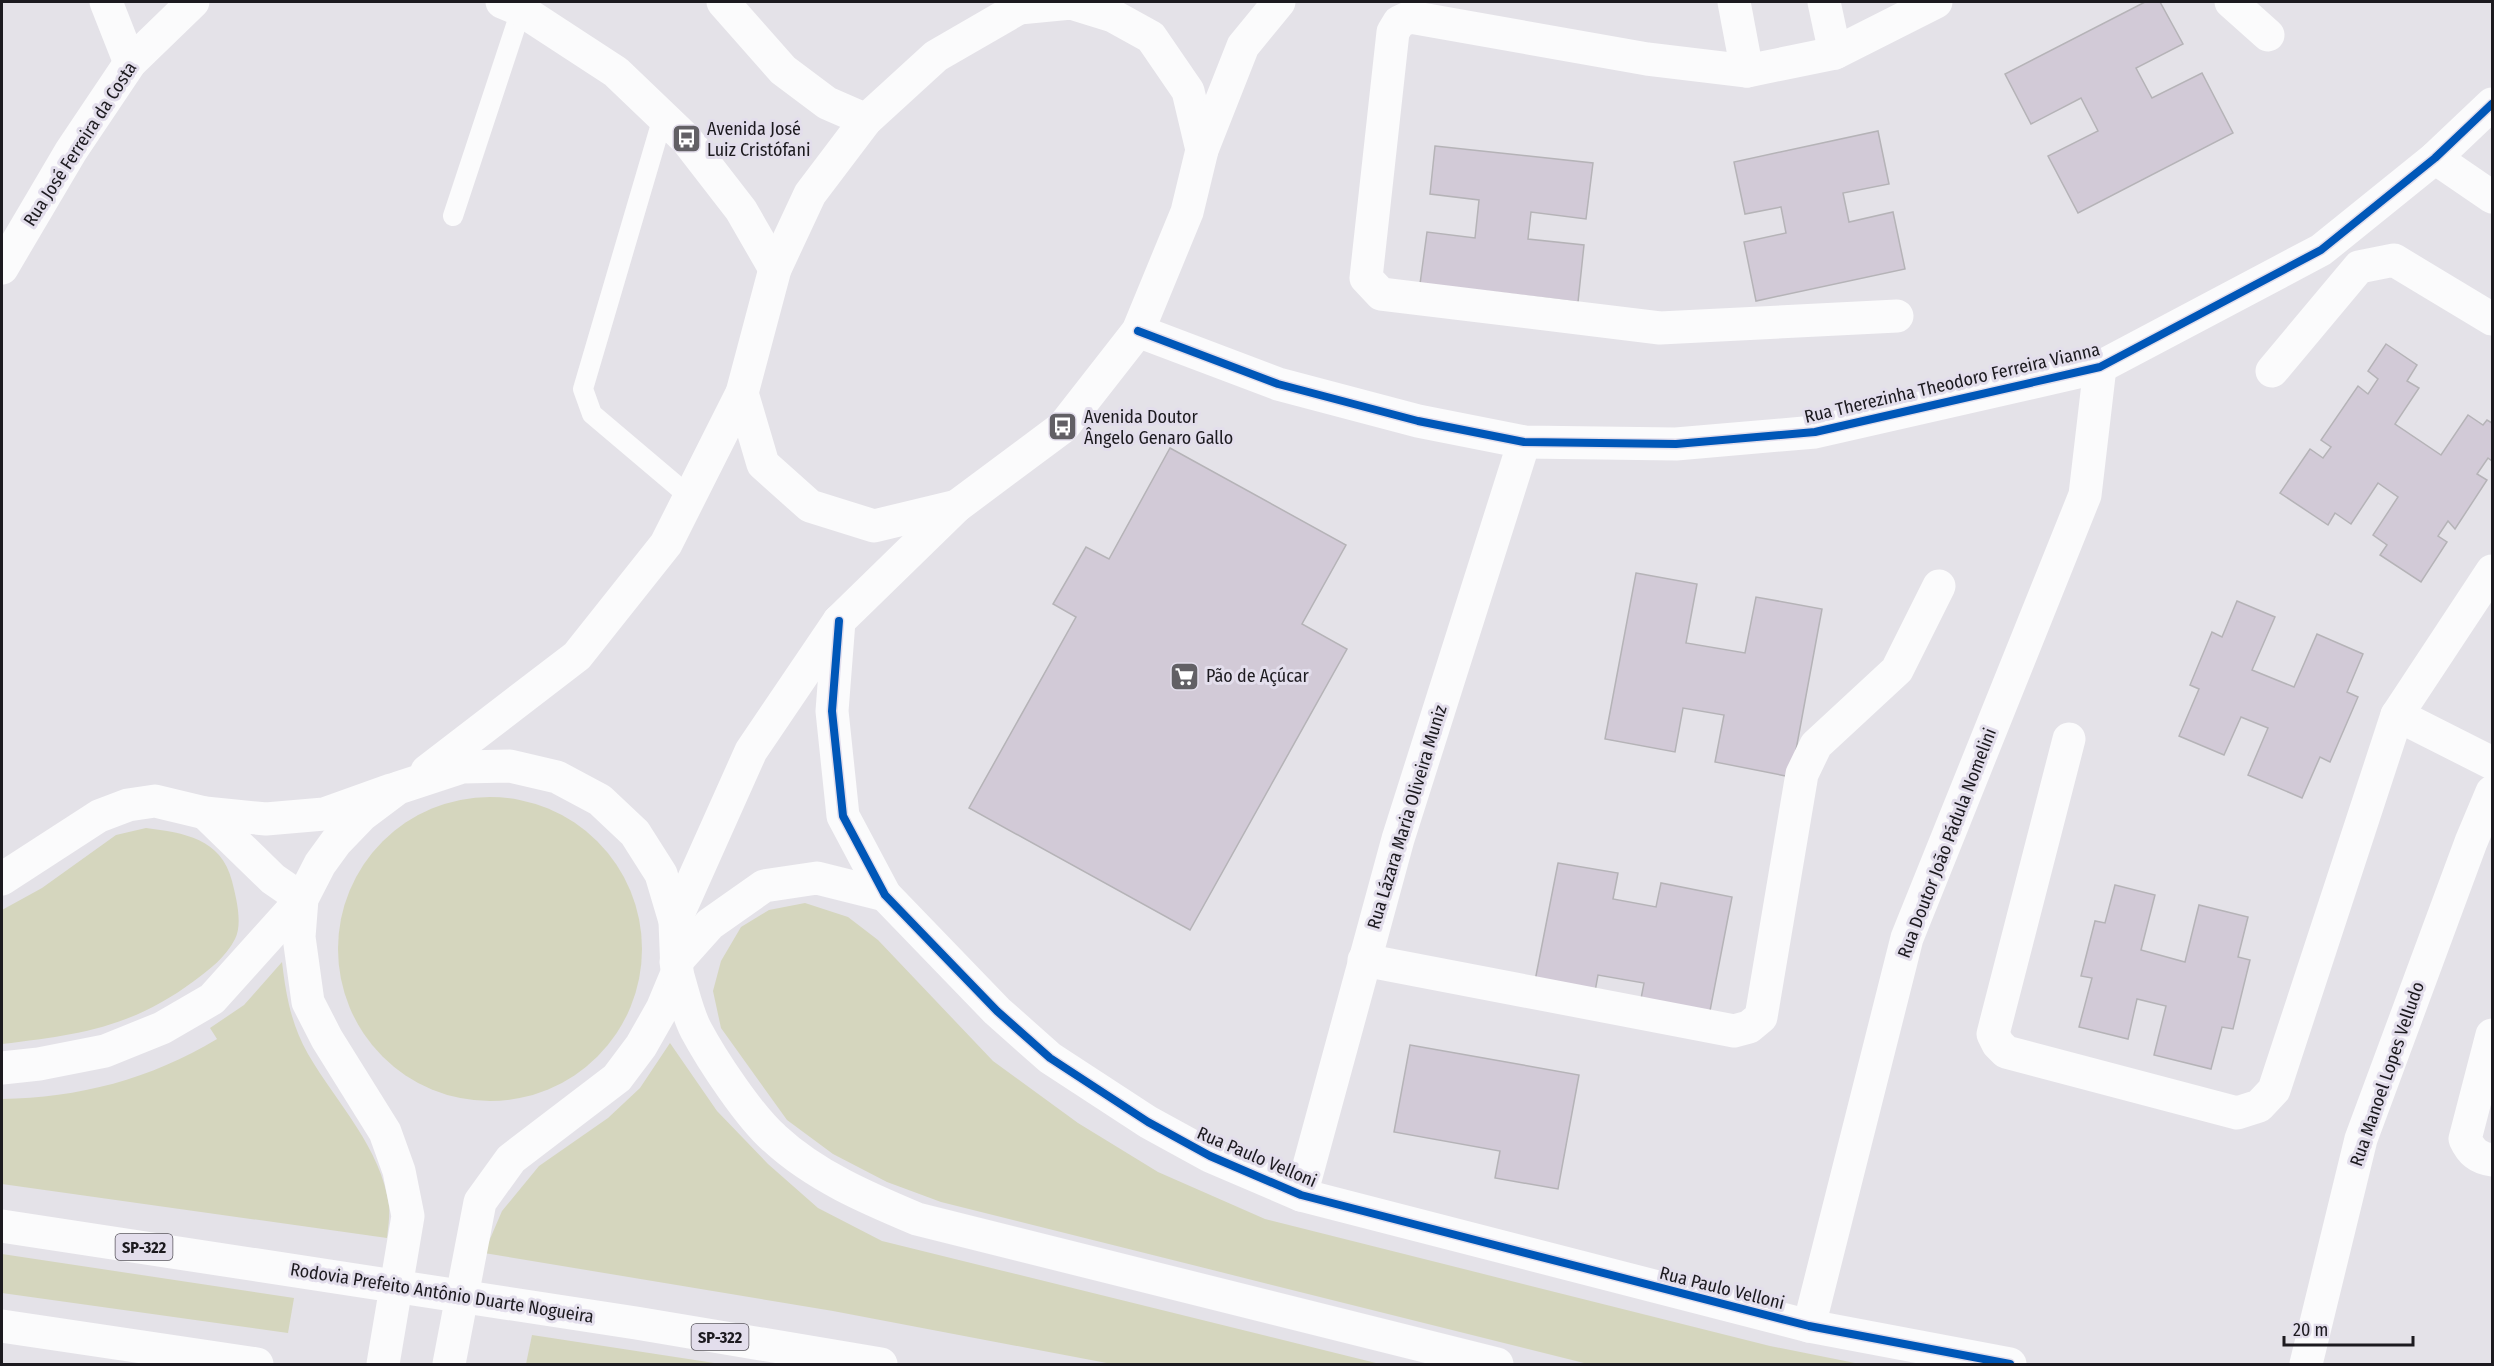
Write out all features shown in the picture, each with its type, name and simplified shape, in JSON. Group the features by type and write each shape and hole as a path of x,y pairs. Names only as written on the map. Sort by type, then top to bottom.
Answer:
{"main road":[{"path":"106,2 130,63"},
{"name":"Rua José Ferreira da Costa","path":"2,268 71,151 130,63 193,2"},
{"path":"723,2 783,70 827,103 866,120"},
{"path":"675,921 751,751 839,621 957,506 1063,427 1138,331 1187,212 1202,150 1243,46 1279,2"},
{"path":"1734,2 1747,71"},
{"path":"1824,2 1835,53"},
{"path":"1897,316 1660,328 1381,294 1366,278 1393,32 1399,22 1410,17 1647,59 1747,71 1835,53 1936,2"},
{"path":"2230,2 2268,35"},
{"path":"2,1068 39,1064 105,1051 162,1028 212,999 302,899 320,864 336,842 362,815 407,784 577,656 666,544 690,497 742,393 774,269 810,194 866,120 936,56 1021,5 1071,3 1113,16 1151,37 1188,91 1202,150"},
{"path":"512,6 616,72 686,139 741,210 774,269"},
{"name":"Rua Therezinha Theodoro Ferreira Vianna","path":"1138,331 1278,384 1418,421 1524,442 1676,444 1815,432 2100,367 2321,250 2435,158 2493,104"},
{"path":"2435,158 2493,197"},
{"path":"2272,371 2359,267 2394,260 2493,319"},
{"name":"Rua Doutor João Pádula Nomelini","path":"1809,1326 1907,938 2085,495 2100,367"},
{"path":"742,393 763,464 810,506 874,526 957,506"},
{"name":"Rua Lázara Maria Oliveira Muniz","path":"1301,1195 1398,839 1524,442"},
{"path":"2069,740 1993,1034 1998,1044 2006,1052 2237,1113 2259,1106 2274,1090 2397,715 2493,571"},
{"path":"1364,960 1734,1031 1749,1027 1761,1017 1802,774 1816,745 1897,670 1939,586"},
{"name":"Rua Paulo Velloni","path":"839,621 832,711 843,816 885,895 997,1011 1050,1058 1148,1122 1210,1156 1301,1195 1809,1326 2010,1365"},
{"path":"2397,715 2493,763"},
{"path":"2,879 99,816 128,805 155,801 205,813 266,819 324,814 462,767 510,766 557,777 600,800 635,833 661,874 675,921 676,968 695,1028 718,1066 766,1130 773,1138 813,1167 856,1193 917,1219 1497,1365"},
{"name":"Rua Manoel Lopes Velludo","path":"2306,1365 2361,1139 2482,847 2493,792"},
{"path":"205,813 273,879 302,899"},
{"path":"449,1365 480,1202 511,1159 617,1078 652,1028 662,1009 676,968 710,924 764,886 817,878 885,895"},
{"path":"302,899 299,937 308,1002 327,1039 385,1132 399,1171 408,1216 383,1365"},
{"path":"2493,1035 2464,1139 2471,1151 2484,1159 2493,1161"},
{"name":"Rodovia Prefeito Antônio Duarte Nogueira","path":"2,1226 559,1311 881,1365"},
{"path":"2,1326 257,1365"}],"lane":[{"path":"453,216 512,6"},
{"path":"663,117 583,389 592,414 690,497"}],"green space":[{"path":"475,797 505,797 534,803 562,815 587,831 608,852 624,877 636,905 640,919 642,949 640,979 631,1007 617,1034 598,1057 575,1076 548,1090 520,1099 475,1101 446,1095 418,1083 393,1067 372,1046 356,1021 344,993 338,964 338,934 344,905 356,877 372,852 393,831 418,815 446,803"},
{"path":"146,828 174,832 199,840 219,855 227,867 238,910 238,926 235,939 227,952 217,963 171,997 125,1019 79,1033 2,1044 2,910 42,888 116,835"},
{"path":"805,903 848,917 878,940 993,1061 1078,1123 1158,1172 1265,1219 1770,1346 1860,1364 1588,1364 941,1202 887,1182 833,1154 787,1120 721,1028 713,991 721,961 741,927 769,910"},
{"path":"282,962 290,1009 302,1043 368,1145 377,1164 389,1206 387,1238 2,1184 2,1099 58,1095 113,1084 192,1053 217,1039 210,1028 244,1005"},
{"path":"670,1043 717,1111 768,1164 818,1208 882,1241 1380,1364 1112,1364 833,1311 484,1253 502,1211 539,1166 608,1118 640,1088"},
{"path":"2,1254 294,1298 288,1333 2,1293"},
{"path":"532,1335 721,1364 526,1364"}],"building":[{"path":"2145,2 2160,2 2183,44 2136,68 2152,98 2202,73 2233,133 2078,213 2048,156 2098,131 2081,98 2031,124 2005,74"},
{"path":"1878,131 1889,184 1843,193 1849,222 1893,212 1905,269 1756,301 1744,242 1786,233 1781,207 1745,214 1734,162"},
{"path":"1435,146 1593,163 1586,219 1531,212 1528,239 1584,245 1578,302 1420,284 1427,232 1475,238 1479,200 1430,194"},
{"path":"2386,344 2417,365 2407,381 2419,388 2395,424 2441,455 2468,415 2483,425 2487,420 2492,423 2492,461 2488,458 2477,474 2487,480 2455,529 2448,521 2438,536 2447,542 2421,582 2380,555 2387,545 2373,535 2398,497 2378,483 2351,524 2335,513 2328,525 2280,493 2310,449 2323,458 2331,447 2321,440 2358,386 2368,394 2378,379 2368,371"},
{"path":"1170,448 1346,545 1302,624 1347,649 1190,930 969,808 1076,617 1053,604 1086,547 1109,559"},
{"path":"1636,573 1697,584 1686,643 1745,653 1756,597 1822,609 1791,777 1715,762 1724,715 1683,708 1675,752 1605,739"},
{"path":"2237,601 2275,617 2252,670 2294,687 2317,634 2363,654 2347,692 2358,697 2330,762 2320,757 2302,798 2248,775 2268,728 2241,717 2224,755 2179,736 2199,689 2190,685 2212,632 2222,637"},
{"path":"1558,863 1618,873 1613,899 1656,907 1661,883 1732,897 1709,1016 1640,1004 1644,983 1598,975 1594,997 1534,986"},
{"path":"2115,885 2155,895 2141,950 2185,962 2199,905 2248,917 2238,957 2250,960 2233,1029 2222,1027 2211,1069 2154,1055 2166,1006 2137,999 2128,1039 2079,1027 2092,978 2081,976 2095,921 2105,923"},
{"path":"1410,1045 1579,1075 1558,1189 1495,1178 1500,1151 1394,1132"}],"cycle path":[{"path":"1138,331 1278,384 1418,421 1524,442 1676,444 1815,432 2100,367 2321,250 2435,158 2492,104"},
{"path":"839,621 832,711 843,816 885,895 997,1011 1050,1058 1148,1122 1210,1156 1301,1195 1809,1326 2010,1364"}],"place":[{"name":"Avenida José Luiz Cristófani","path":"686,139"},
{"name":"Avenida Doutor Ângelo Genaro Gallo","path":"1063,427"},
{"name":"Pão de Açúcar","path":"1185,676"}]}
